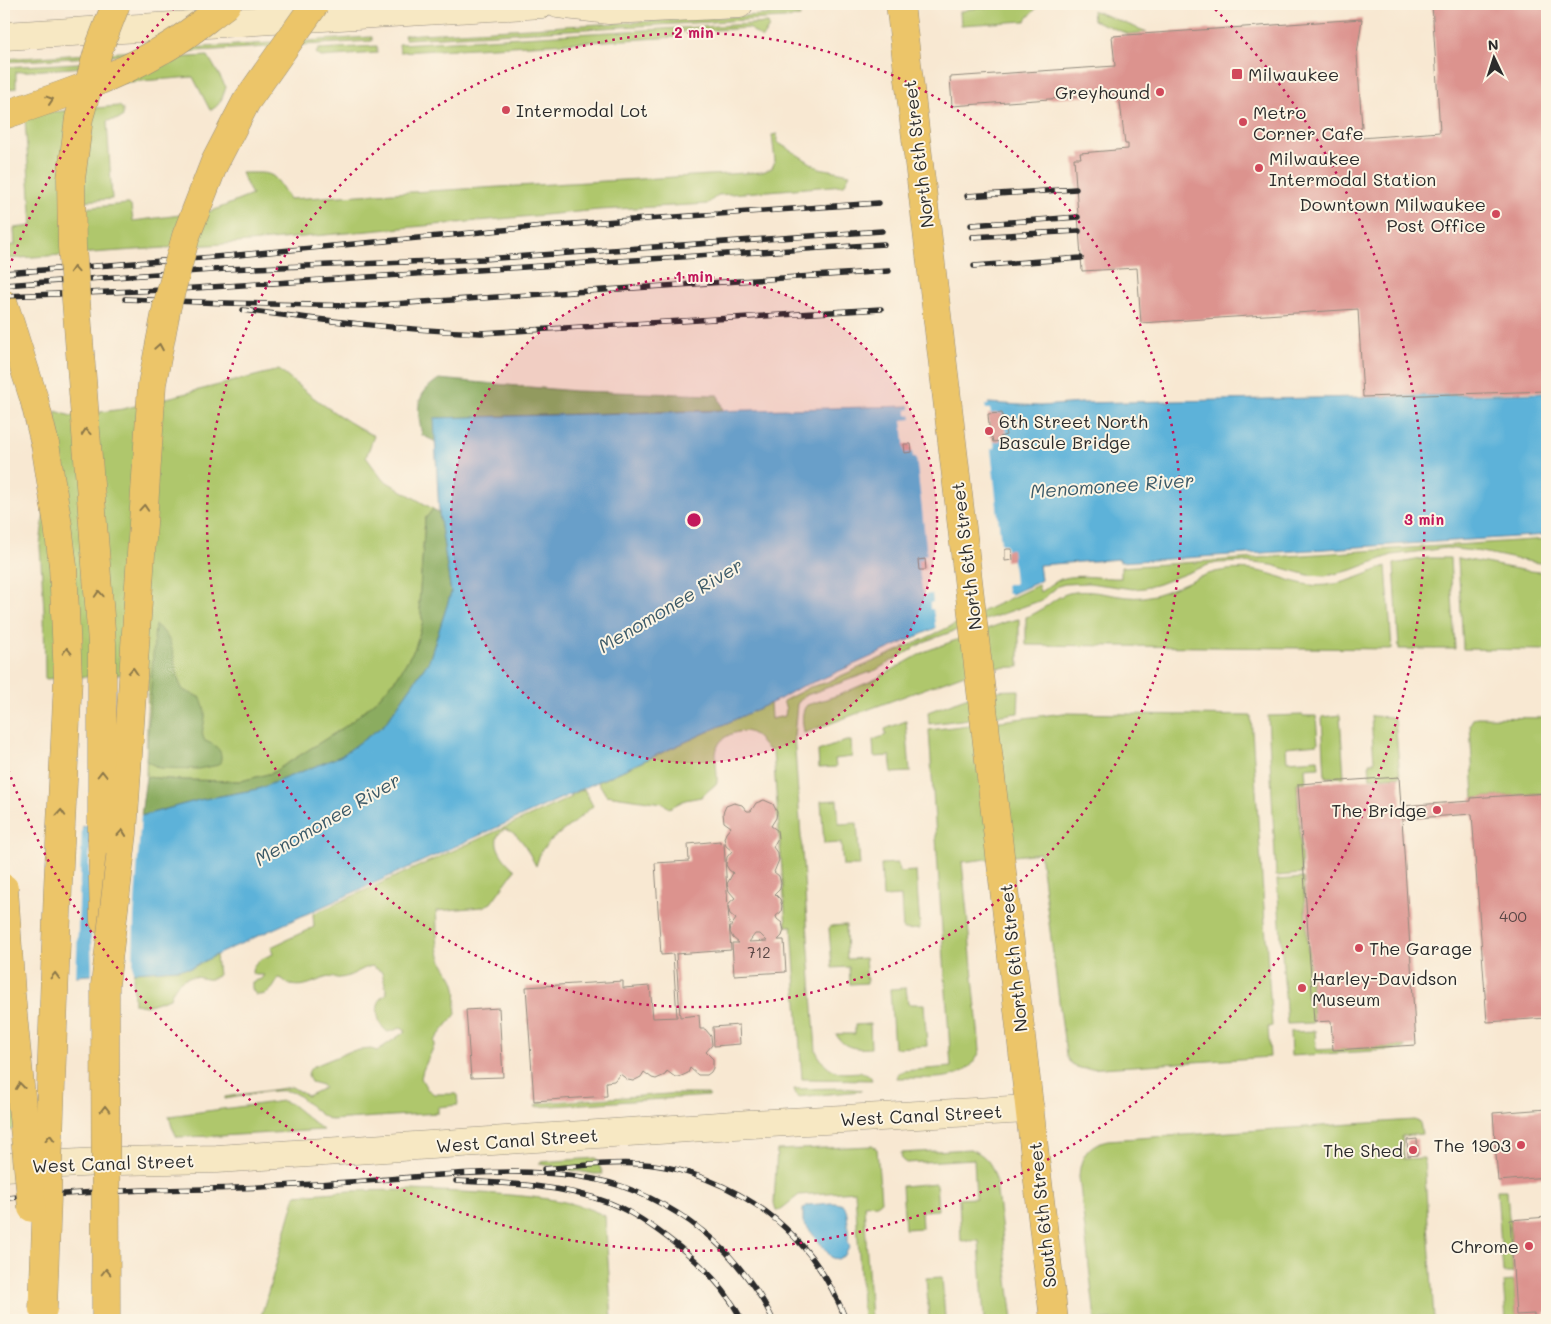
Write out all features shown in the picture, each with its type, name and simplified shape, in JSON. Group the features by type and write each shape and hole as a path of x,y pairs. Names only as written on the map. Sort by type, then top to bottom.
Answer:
{"main road":[{"path":"106,1320 105,986 101,832 102,643 72,247 71,179 79,118 99,48 116,4"},
{"path":"4,115 64,96 105,80 164,50 227,4"},
{"path":"105,986 123,834 152,384 166,308 186,236 214,164 246,102 315,4"},
{"name":"North 6th Street","path":"900,4 1030,1109"},
{"path":"4,304 34,400 45,444 63,566 66,623 68,678 58,877 43,1315"},
{"path":"4,888 11,994 43,1315"},
{"name":"South 6th Street","path":"1030,1109 1054,1320"}],"street":[{"path":"4,36 542,4"},
{"path":"558,4 609,10 739,4"},
{"name":"West Canal Street","path":"4,1167 119,1161 217,1159 750,1124 1030,1109"}],"green space":[{"path":"1040,4 1025,21 961,25 960,12 969,9"},
{"path":"1092,10 1147,32 1128,34 1093,20"},
{"path":"799,13 800,17 405,39 404,35"},
{"path":"768,23 769,27 762,38 749,28 678,32 678,37 400,52 399,44"},
{"path":"372,37 372,41 4,62 4,59"},
{"path":"377,46 377,53 321,57 316,53 319,49"},
{"path":"208,56 226,87 219,104 210,110 193,77 103,84 98,66 16,72 16,88 4,90 4,67"},
{"path":"119,106 123,109 123,116 120,119 107,121 112,199 81,201 82,208 128,204 131,206 133,221 212,211 252,195 241,173 271,175 279,183 289,199 763,172 772,168 775,161 772,135 777,134 777,142 819,168 850,174 844,185 718,195 707,204 599,210 237,243 4,259 4,246 15,245 14,228 32,226 25,119 29,114"},
{"path":"279,370 325,406 374,436 366,457 382,479 433,509 425,519 419,604 423,622 415,648 398,676 377,700 346,726 272,773 241,781 181,780 146,777 148,673 45,679 44,610 40,546 56,411 71,416 123,409"},
{"path":"439,379 575,391 718,395 723,410 435,418 436,442 422,435 419,403 425,391"},
{"path":"433,509 439,513 451,593 429,661 384,725 341,756 258,789 199,800 141,816 146,777 181,780 241,781 272,773 346,726 377,700 398,676 415,648 423,622 419,604 425,519"},
{"path":"1547,539 1547,564 1482,552 1446,548 1392,555 1352,570 1325,576 1308,575 1272,565 1244,562 1208,565 1144,588 1133,589 1089,583 1065,584 1058,586 1042,600 926,641 876,670 804,696 797,704 794,736 816,1051 831,1069 843,1073 867,1074 872,1080 802,1079 792,926 786,926 773,751 766,748 756,736 748,732 734,733 726,737 717,747 717,783 701,797 685,800 669,808 663,803 606,795 598,782 770,703 771,719 785,716 786,709 783,701 810,687 825,683 924,639 1038,585 1040,592 1061,579 1068,577 1121,578 1121,567"},
{"path":"1427,558 1450,558 1455,649 1399,649 1394,564"},
{"path":"1458,558 1547,573 1547,650 1463,649"},
{"path":"1386,566 1392,649 1026,645 1026,617 1069,593 1097,592 1125,597 1144,597 1166,591 1206,574 1235,569 1265,572 1303,584 1330,585 1368,574"},
{"path":"1019,619 1019,667 981,668 804,733 803,715 807,705 839,695 876,679 926,651"},
{"path":"155,625 168,638 174,655 179,682 183,690 201,698 205,713 204,738 205,741 219,750 221,760 219,765 198,769 159,768 146,761"},
{"path":"1019,690 1018,713 929,724 928,712 984,691"},
{"path":"1064,713 1251,716 1272,1026 1268,1027 1270,1057 1086,1069 1071,1064 1066,1055 1040,853 962,862 980,1050 974,1061 966,1069 956,1074 933,1078 896,1078 898,1073 903,1071 951,1067 929,730"},
{"path":"1340,715 1344,777 1325,777 1322,717"},
{"path":"1268,716 1316,716 1318,744 1286,747 1287,761 1318,759 1319,767 1305,768 1306,782 1297,783 1302,874 1276,876"},
{"path":"1371,716 1391,717 1395,720 1400,776 1370,778 1369,762 1374,762"},
{"path":"1477,717 1547,718 1546,793 1474,798 1470,724"},
{"path":"906,721 910,772 892,773 890,756 874,757 873,740 886,735 885,729"},
{"path":"851,741 852,757 835,759 836,767 819,768 818,751"},
{"path":"584,789 593,806 550,841 541,851 536,866 520,839 511,831 505,829 497,838 497,844 502,856 515,870 491,903 482,907 436,911 440,955 443,964 453,978 456,988 456,1014 434,1041 435,1044 421,1078 427,1089 434,1094 457,1094 458,1105 438,1107 438,1113 331,1120 321,1115 296,1094 290,1092 262,1092 225,1099 225,1097 292,1087 307,1096 324,1088 322,1085 311,1082 308,1074 312,1067 351,1051 371,1049 377,1051 406,1031 401,1028 388,1032 382,1026 378,1016 378,1007 381,998 387,993 382,972 372,966 344,977 327,977 300,986 289,984 278,978 268,993 256,995 252,989 252,982 261,979 264,975 252,973 253,969 259,960 273,954 271,947 314,927 313,914 572,797 571,795"},
{"path":"837,800 839,824 857,823 860,866 843,866 841,843 824,844 821,801"},
{"path":"898,863 899,872 916,871 920,929 903,930 901,896 883,897 881,864"},
{"path":"1303,878 1313,1023 1287,1024 1277,880"},
{"path":"846,925 847,959 865,958 867,983 850,984 849,967 832,968 829,928 831,926"},
{"path":"216,955 218,976 209,979 186,978 176,986 170,998 146,1006 134,1004 133,972 191,968"},
{"path":"906,988 908,1004 924,1004 927,1046 894,1048 890,989"},
{"path":"870,1024 871,1048 856,1048 846,1045 842,1043 836,1034 855,1034 855,1025"},
{"path":"1315,1031 1316,1050 1405,1046 1405,1049 1291,1056 1290,1032"},
{"path":"844,1088 861,1091 797,1097 794,1089"},
{"path":"669,1094 708,1094 710,1096 535,1107 540,1103"},
{"path":"283,1101 291,1104 323,1130 177,1137 169,1116"},
{"path":"4,1107 15,1107 17,1129 4,1131"},
{"path":"1414,1120 1420,1122 1422,1134 1402,1136 1404,1159 1424,1158 1434,1320 1095,1320 1079,1177 1081,1163 1090,1148 1108,1140"},
{"path":"872,1146 877,1149 881,1201 877,1204 864,1205 871,1320 863,1320 855,1191 799,1195 780,1210 776,1210 774,1203 777,1150"},
{"path":"970,1149 986,1159 995,1176 1013,1320 984,1320 979,1241 961,1241 959,1199 976,1198 974,1159 906,1163 902,1160 901,1153"},
{"path":"596,1158 603,1174 540,1164 540,1162"},
{"path":"936,1183 938,1210 921,1211 922,1228 905,1229 902,1186"},
{"path":"409,1190 486,1193 539,1198 566,1202 605,1216 612,1320 260,1320 296,1195 350,1191"},
{"path":"1497,1190 1507,1190 1513,1273 1503,1273"},
{"path":"942,1277 945,1318 929,1319 926,1278"},
{"path":"1514,1281 1516,1315 1534,1314 1535,1320 1506,1320 1503,1282"}],"water":[{"name":"Menomonee River","path":"1547,393 1547,535 1120,562 1120,559 1039,565 1041,580 1036,583 800,687 780,699 191,968 4,981 4,841 141,816 199,800 258,789 341,756 384,725 429,661 451,593 439,513 434,418 987,403 1040,406 1081,403"},
{"path":"831,1203 844,1206 846,1209 848,1244 850,1246 845,1255 838,1259 832,1258 803,1222 803,1209 808,1205"}],"pier":[{"path":"988,400 988,405 985,405 986,409 990,409 991,414 1002,413 1005,425 1006,435 1000,437 1001,440 994,442 995,448 991,449 1001,544 1006,544 1007,549 1012,549 1015,584 1006,584 1007,593 1010,593 1011,597 936,631 933,609 930,609 930,603 933,602 932,594 923,595 919,570 918,560 923,559 923,555 927,554 916,457 913,457 912,452 905,453 902,420 912,419 911,415 907,415 910,403"},
{"path":"141,814 134,917 133,975 92,978 89,865 91,823"},
{"path":"82,825 76,979 4,983 4,839"}],"building":[{"path":"1432,4 1547,4 1547,391 1363,397 1358,309 1141,323 1137,268 1082,271 1074,158 1081,158 1080,153 1128,149 1128,144 1125,144 1119,94 952,106 950,77 1115,66 1112,36 1362,19 1357,54 1361,138 1440,132"},
{"path":"1002,413 1006,435 1000,437 1001,440 993,442 992,437 990,437 988,414"},
{"path":"904,444 911,444 912,452 905,453"},
{"path":"1012,549 1013,560 1005,561 1005,550"},
{"path":"925,559 926,570 919,570 918,560"},
{"name":"The Garage","path":"1399,777 1401,806 1471,801 1471,798 1547,793 1547,1018 1487,1022 1472,814 1402,819 1416,1045 1333,1050 1331,1021 1314,1022 1298,784"},
{"path":"764,800 773,804 777,812 771,826 777,830 778,838 773,847 778,854 779,860 774,872 779,876 781,883 780,889 775,894 780,899 782,906 781,912 776,916 782,923 784,930 778,940 784,940 786,972 734,975 732,943 739,943 730,932 731,926 736,919 730,914 728,907 735,898 729,891 727,884 733,873 726,865 727,857 732,851 726,846 724,838 731,827 724,822 723,813 726,806 734,803 742,805 747,811 751,811 756,803","holes":["755,934 760,934 767,941 749,942"]},
{"path":"720,841 720,844 724,843 731,950 676,954 680,1017 699,1015 700,1029 705,1029 711,1036 712,1045 706,1052 713,1059 711,1072 707,1075 698,1075 690,1068 688,1073 679,1077 675,1077 667,1071 665,1075 656,1079 644,1072 641,1077 633,1081 620,1074 614,1081 606,1082 607,1096 534,1101 526,987 623,981 623,988 650,986 653,1018 677,1017 673,954 661,955 655,863 689,861 688,844"},
{"path":"499,1008 503,1077 471,1078 466,1010"},
{"path":"739,1025 740,1044 714,1046 713,1027"},
{"name":"The 1903","path":"1547,1109 1547,1177 1498,1181 1493,1113"},
{"name":"The Shed","path":"1417,1139 1418,1155 1408,1156 1407,1140"},
{"name":"Chrome","path":"1547,1217 1547,1313 1544,1313 1545,1320 1535,1320 1534,1314 1516,1315 1510,1220"}],"railway":[{"path":"967,196 1076,189"},
{"path":"4,273 227,256 544,226 879,203"},
{"path":"971,225 1078,217"},
{"path":"4,285 226,269 484,259 882,231"},
{"path":"972,237 1079,231"},
{"path":"4,296 164,290 884,244"},
{"path":"974,266 1081,258"},
{"path":"125,299 363,306 889,271"},
{"path":"243,310 391,327 481,333 881,309"},
{"path":"544,1169 606,1164 651,1165 690,1173 730,1190 773,1217 808,1253 823,1273 846,1320"},
{"path":"4,1198 113,1191 262,1187 468,1173 532,1172 593,1179 621,1186 650,1198 677,1213 703,1231 726,1252 746,1276 764,1302 773,1320"},
{"path":"456,1181 514,1184 572,1192 619,1207 654,1228 697,1262 722,1289 742,1320"}],"place":[{"name":"Milwaukee","path":"1237,74"},
{"name":"Greyhound","path":"1160,92"},
{"name":"Intermodal Lot","path":"506,110"},
{"name":"Metro Corner Cafe","path":"1243,122"},
{"name":"Milwaukee Intermodal Station","path":"1259,168"},
{"name":"Downtown Milwaukee Post Office","path":"1496,214"},
{"name":"6th Street North Bascule Bridge","path":"989,431"},
{"name":"The Bridge","path":"1437,810"},
{"name":"The Garage","path":"1359,948"},
{"name":"Harley-Davidson Museum","path":"1302,988"},
{"name":"The 1903","path":"1521,1145"},
{"name":"The Shed","path":"1413,1150"},
{"name":"Chrome","path":"1529,1246"}]}
